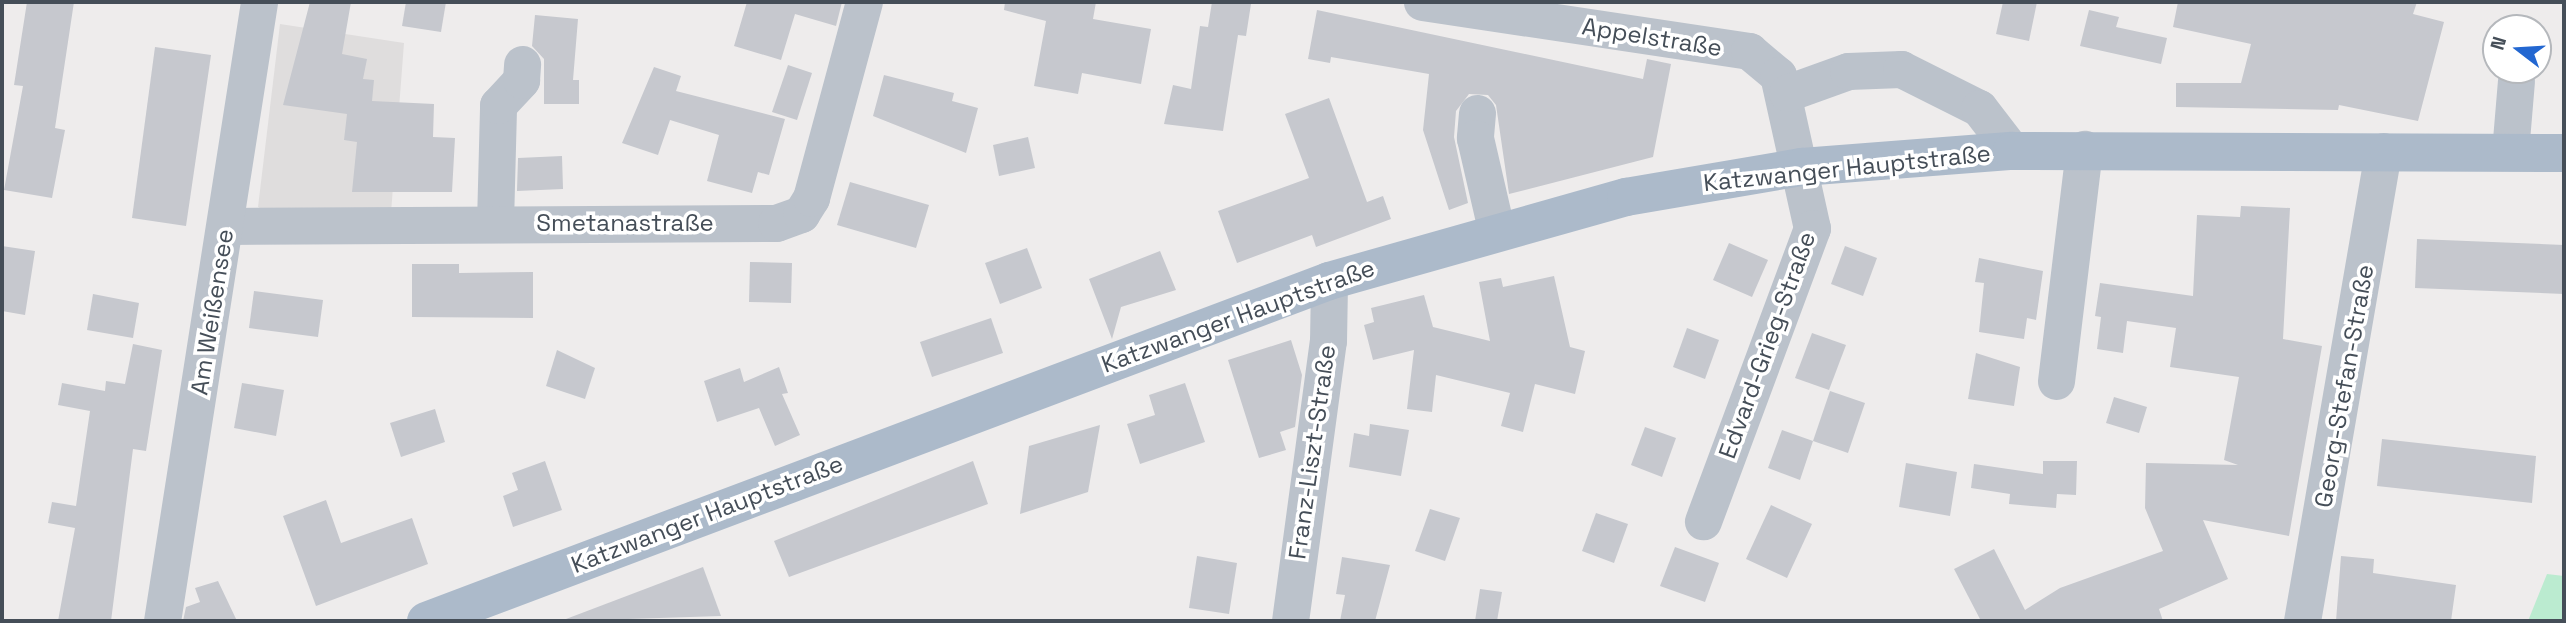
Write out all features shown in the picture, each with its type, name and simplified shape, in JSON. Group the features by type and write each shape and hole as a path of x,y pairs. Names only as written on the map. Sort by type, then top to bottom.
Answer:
{"main road":[{"name":"Katzwanger Hauptstraße","path":"426,621 1329,281 1496,229 1626,197 1802,167 2011,151 2084,149 2564,153"}],"street":[{"name":"Am Weißensee","path":"162,621 260,2"},
{"name":"Smetanastraße","path":"225,226 776,223 800,214 811,198 864,2"},
{"name":"Appelstraße","path":"1422,2 1749,51 1766,60 1787,93"},
{"path":"495,223 498,105 521,80 522,64"},
{"path":"1802,167 1788,129 1787,93 1848,71 1901,69 1979,108 2011,151"},
{"path":"2510,152 2516,84"},
{"path":"1477,113 1475,138 1496,229"},
{"path":"2056,381 2084,149"},
{"name":"Georg-Stefan-Straße","path":"2302,621 2382,151"},
{"name":"Edvard-Grieg-Straße","path":"1703,521 1812,228 1802,167"},
{"name":"Franz-Liszt-Straße","path":"1290,621 1328,341 1329,281"}],"shaded area":[{"path":"280,24 404,43 391,213 274,215 258,207"}],"green space":[{"path":"2547,574 2564,576 2564,621 2528,621"}],"building":[{"path":"27,2 74,2 55,128 65,130 52,198 4,190 23,86 14,85"},
{"path":"310,2 351,2 342,54 367,59 363,79 374,80 372,101 434,104 433,137 455,138 452,192 352,192 357,142 344,140 347,114 283,105"},
{"path":"406,2 446,2 441,32 402,26"},
{"path":"747,2 842,2 836,26 795,14 781,60 734,46"},
{"path":"1005,2 1096,2 1093,19 1151,29 1141,84 1082,73 1078,94 1034,86 1046,21 1004,10"},
{"path":"1212,2 1251,4 1246,36 1238,35 1223,131 1164,124 1173,85 1191,89 1200,26 1208,27"},
{"path":"2003,2 2037,2 2029,41 1996,34"},
{"path":"2178,2 2417,2 2413,14 2444,22 2418,121 2339,105 2338,110 2176,107 2176,83 2241,83 2251,44 2173,27"},
{"path":"1317,10 1643,79 1647,59 1671,64 1653,157 1509,194 1496,105 1488,95 1469,94 1456,111 1454,137 1468,203 1449,210 1423,130 1429,74 1331,57 1330,63 1308,59"},
{"path":"2089,10 2119,17 2116,27 2167,38 2161,64 2080,46"},
{"path":"535,15 578,19 573,80 579,80 579,104 544,104 544,59 532,46"},
{"path":"155,47 211,55 186,226 132,218"},
{"path":"788,65 812,73 797,120 772,112"},
{"path":"654,67 681,76 676,91 785,119 769,175 758,172 752,193 707,181 719,135 670,120 658,155 622,143"},
{"path":"884,75 954,93 952,101 978,108 966,153 873,116"},
{"path":"1329,98 1367,202 1383,196 1391,219 1316,247 1312,235 1237,263 1218,211 1309,178 1285,114"},
{"path":"1028,137 1035,168 999,176 993,145"},
{"path":"562,156 563,189 517,191 518,158"},
{"path":"850,182 929,205 916,248 837,225"},
{"path":"2241,206 2290,208 2283,339 2322,346 2289,536 2203,520 2228,579 2159,609 2163,621 1981,621 1954,569 1994,549 2025,610 2060,588 2163,551 2145,508 2146,463 2238,465 2224,460 2239,377 2170,367 2176,328 2127,321 2123,353 2097,349 2101,317 2095,316 2100,283 2193,296 2197,215 2240,217"},
{"path":"2417,239 2564,245 2564,294 2415,288"},
{"path":"1729,243 1768,260 1752,297 1713,280"},
{"path":"2,246 35,251 25,315 2,311"},
{"path":"1845,246 1877,258 1863,296 1831,284"},
{"path":"1027,248 1042,288 1000,304 985,263"},
{"path":"1160,251 1176,290 1121,307 1112,339 1089,279"},
{"path":"1979,258 2043,271 2036,320 2027,318 2024,339 1979,332 1984,283 1975,282"},
{"path":"750,262 792,263 791,303 749,302"},
{"path":"412,264 459,264 459,273 533,272 533,318 412,317"},
{"path":"1554,276 1570,347 1585,351 1575,394 1535,384 1523,432 1501,426 1510,393 1436,375 1432,412 1407,409 1414,350 1373,360 1364,325 1374,322 1371,308 1424,295 1433,327 1490,341 1479,282 1501,278 1503,287"},
{"path":"254,291 323,300 318,337 249,328"},
{"path":"93,294 139,303 133,338 87,330"},
{"path":"991,318 1003,353 932,377 920,342"},
{"path":"1687,328 1719,340 1705,379 1673,367"},
{"path":"1812,333 1846,345 1829,390 1795,378"},
{"path":"1291,340 1302,375 1295,427 1280,432 1286,450 1259,458 1228,360"},
{"path":"133,344 162,350 146,451 133,449 111,621 58,621 75,528 48,523 52,502 76,506 90,411 58,405 62,383 105,391 106,381 125,384"},
{"path":"557,350 595,368 585,399 546,386"},
{"path":"1976,353 2020,367 2014,406 1968,399"},
{"path":"779,367 788,393 782,394 800,435 775,446 759,408 717,422 704,381 740,368 744,382"},
{"path":"242,383 284,390 276,436 234,428"},
{"path":"1185,383 1205,442 1140,464 1127,424 1155,415 1149,395"},
{"path":"1830,391 1865,403 1848,453 1813,441"},
{"path":"2114,397 2147,407 2139,433 2106,423"},
{"path":"435,409 445,442 401,457 390,423"},
{"path":"1370,424 1409,430 1401,476 1349,467 1354,433 1369,436"},
{"path":"1100,425 1088,492 1020,514 1029,446"},
{"path":"1645,427 1676,438 1662,477 1631,465"},
{"path":"1782,430 1813,441 1800,480 1768,468"},
{"path":"2382,439 2536,456 2532,503 2377,486"},
{"path":"545,461 562,510 513,527 503,496 518,490 512,473"},
{"path":"973,461 988,504 789,577 774,541"},
{"path":"2043,461 2077,461 2076,495 2057,494 2056,508 2009,504 2010,494 1971,488 1974,464 2043,474"},
{"path":"1906,463 1957,472 1950,516 1899,507"},
{"path":"326,500 341,543 412,518 428,564 316,606 283,516"},
{"path":"1771,505 1812,524 1787,578 1746,559"},
{"path":"1430,509 1460,518 1445,561 1415,551"},
{"path":"1596,513 1628,524 1614,563 1582,551"},
{"path":"1675,547 1719,563 1705,602 1660,586"},
{"path":"1197,556 1237,563 1229,614 1189,608"},
{"path":"2341,556 2374,559 2373,573 2456,585 2451,621 2336,621"},
{"path":"1342,557 1390,565 1375,621 1340,621 1345,595 1336,594"},
{"path":"703,567 721,616 566,621 566,619"},
{"path":"218,581 237,621 183,621 186,607 200,602 195,588"},
{"path":"1480,589 1502,592 1497,621 1475,621"}]}
